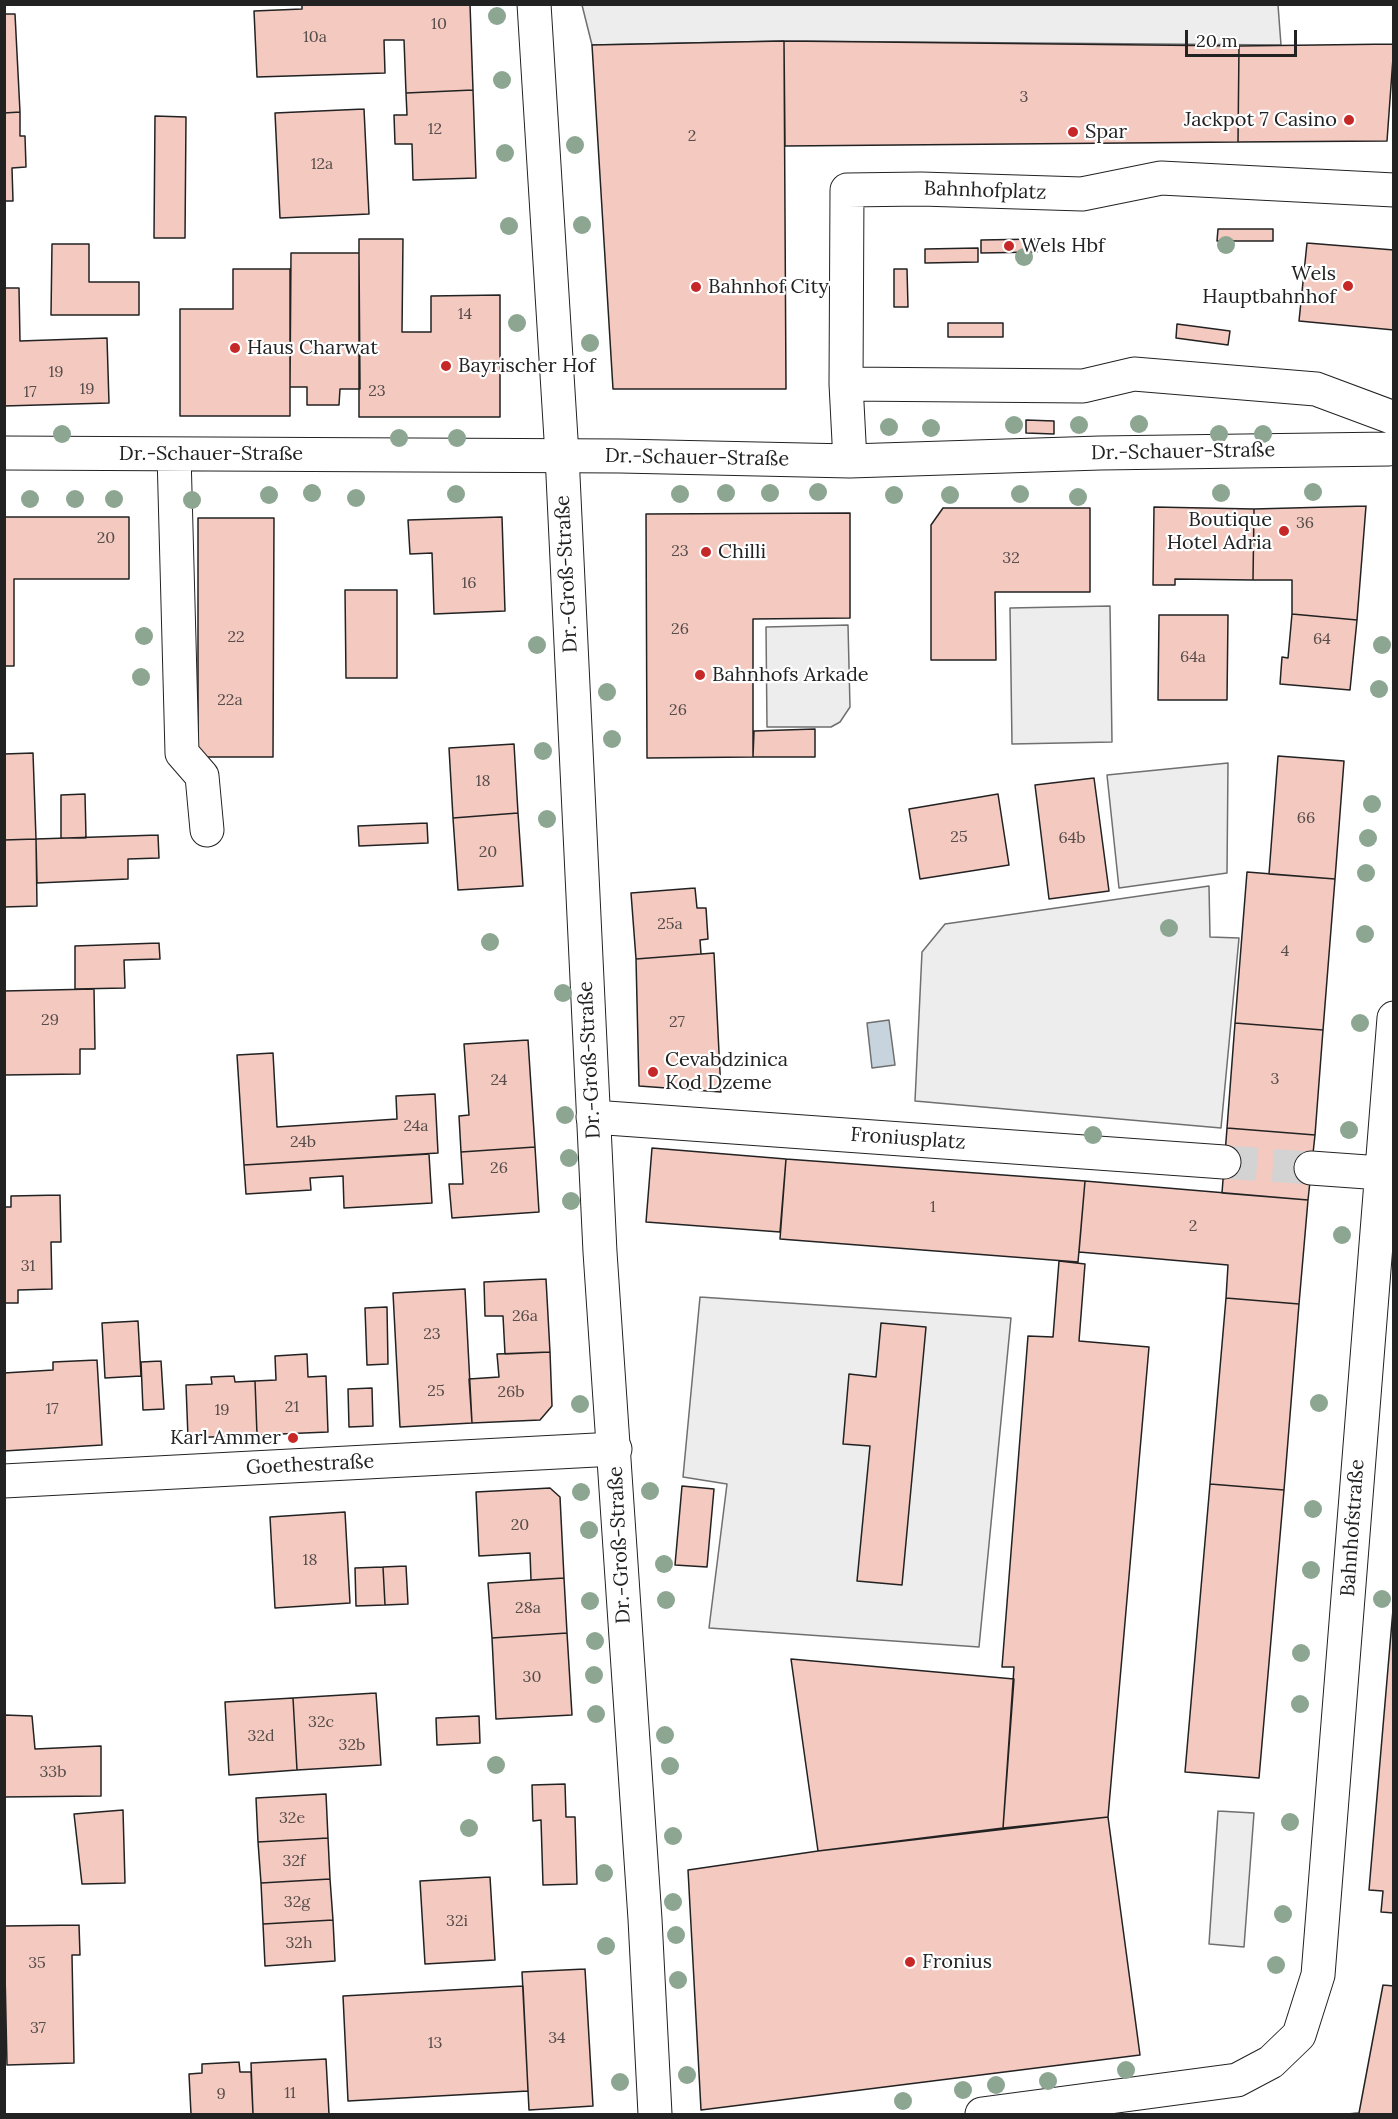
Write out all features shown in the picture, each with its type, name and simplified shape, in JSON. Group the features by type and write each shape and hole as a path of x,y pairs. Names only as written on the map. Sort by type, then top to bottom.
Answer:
{"street":[{"name":"Dr.-Groß-Straße","path":"534,4 562,455 593,1117 655,2115"},
{"name":"Bahnhofplatz","path":"850,461 846,384 847,190 921,189 1082,194 1161,178 1394,190"},
{"path":"846,384 1083,386 1134,374 1316,389 1392,439"},
{"name":"Dr.-Schauer-Straße","path":"4,453 562,455 850,461 1100,453 1392,439"},
{"path":"174,454 182,753 202,776 207,830"},
{"name":"Bahnhofstraße","path":"982,2115 1238,2080 1271,2062 1299,2035 1318,1975 1394,1018"},
{"name":"Froniusplatz","path":"593,1117 1224,1162"},
{"path":"1311,1168 1381,1173"},
{"name":"Goethestraße","path":"4,1481 615,1449"}],"shaded area":[{"path":"582,5 1278,5 1281,45 784,41 592,45"},
{"path":"1110,606 1112,742 1012,744 1010,608"},
{"path":"848,625 850,707 840,722 831,727 767,727 766,627"},
{"path":"1228,763 1227,873 1119,888 1107,775"},
{"path":"1209,886 1210,937 1239,938 1221,1128 915,1101 922,952 945,924"},
{"path":"889,1020 895,1065 872,1068 867,1023"},
{"path":"700,1297 1011,1318 979,1647 709,1628 727,1484 683,1477"},
{"path":"1218,1811 1254,1813 1244,1947 1209,1944"}],"building":[{"path":"302,4 470,4 473,90 406,93 404,40 384,40 385,73 257,77 254,11 302,9"},
{"path":"4,14 15,14 20,112 4,113"},
{"path":"784,41 1239,46 1238,142 785,146"},
{"name":"Bahnhof City","path":"784,41 786,389 613,389 592,45"},
{"path":"1394,44 1387,141 1238,142 1239,46"},
{"path":"473,90 476,178 413,180 412,144 395,144 394,115 407,115 406,93"},
{"path":"364,109 369,214 280,218 275,113"},
{"path":"20,112 20,136 25,136 26,167 12,168 13,201 4,201 4,113"},
{"path":"155,116 186,117 185,238 154,238"},
{"path":"1218,229 1273,229 1273,241 1217,241"},
{"path":"359,239 403,239 402,332 431,332 431,296 500,295 500,417 359,417"},
{"name":"Wels Hbf","path":"1037,239 1037,252 981,253 981,240"},
{"name":"Wels Hauptbahnhof","path":"1307,243 1394,250 1394,330 1299,321"},
{"path":"52,244 89,244 89,282 139,282 139,315 51,315"},
{"name":"Wels Hbf","path":"978,248 978,262 925,263 925,249"},
{"path":"291,253 359,253 360,389 340,389 339,405 307,405 307,387 290,387"},
{"name":"Haus Charwat","path":"233,269 290,269 290,416 180,416 180,309 233,309"},
{"path":"894,269 907,269 908,307 894,307"},
{"path":"4,288 19,288 20,341 107,338 109,403 4,406"},
{"path":"948,323 1003,323 1003,337 948,337"},
{"path":"1177,324 1230,331 1228,345 1176,338"},
{"path":"1026,420 1054,421 1054,434 1026,433"},
{"path":"1366,506 1357,620 1292,614 1292,580 1253,580 1254,509"},
{"path":"1154,507 1254,509 1253,580 1175,579 1175,585 1153,585"},
{"path":"943,508 1090,508 1090,592 995,592 996,660 931,660 931,525"},
{"name":"Bahnhofs Arkade","path":"850,513 850,618 753,619 753,757 647,758 646,514"},
{"path":"4,517 129,517 129,579 14,579 14,666 4,666"},
{"path":"502,517 505,611 434,614 432,553 410,554 408,520"},
{"path":"198,518 274,518 273,757 198,757"},
{"path":"345,590 397,590 397,678 346,678"},
{"path":"1292,614 1357,620 1350,690 1280,684 1282,657 1288,658"},
{"path":"1159,615 1228,615 1227,700 1158,700"},
{"path":"815,729 815,757 753,757 754,731"},
{"path":"514,744 518,813 453,818 449,748"},
{"path":"33,753 36,839 4,840 4,754"},
{"path":"1278,756 1344,761 1335,879 1269,874"},
{"path":"1094,778 1109,891 1049,899 1035,785"},
{"path":"85,794 86,838 61,838 61,795"},
{"path":"998,794 1009,865 920,879 909,809"},
{"path":"518,813 523,886 458,890 453,818"},
{"path":"427,823 428,843 359,846 358,826"},
{"path":"158,835 159,858 128,859 128,879 37,883 36,839"},
{"path":"36,839 37,906 4,907 4,840"},
{"path":"1247,872 1335,879 1323,1030 1235,1023"},
{"path":"695,888 697,908 706,908 708,939 700,940 701,954 636,959 631,893"},
{"path":"159,943 160,959 124,960 125,988 75,989 75,946"},
{"path":"714,953 721,1092 639,1086 636,959"},
{"path":"94,989 95,1049 80,1049 80,1074 4,1075 4,991"},
{"path":"1235,1023 1323,1030 1315,1135 1227,1128"},
{"path":"528,1040 535,1147 461,1152 459,1116 469,1115 464,1044"},
{"path":"273,1053 277,1127 397,1119 396,1096 435,1094 438,1153 244,1165 237,1055"},
{"path":"1227,1128 1315,1135 1308,1200 1222,1193"},
{"path":"535,1147 539,1212 452,1218 449,1184 463,1184 461,1152"},
{"path":"652,1148 786,1159 780,1232 646,1222"},
{"path":"429,1154 432,1203 344,1208 343,1176 310,1178 311,1190 246,1194 244,1165"},
{"path":"786,1159 1085,1181 1078,1262 780,1239"},
{"path":"1085,1181 1308,1200 1299,1304 1226,1298 1228,1265 1079,1252"},
{"path":"60,1195 61,1242 51,1242 52,1289 18,1290 18,1303 4,1303 4,1207 11,1207 11,1196"},
{"path":"1059,1261 1085,1264 1079,1341 1149,1347 1108,1817 1003,1828 1014,1667 1002,1667 1028,1336 1053,1337"},
{"path":"546,1279 550,1352 505,1354 503,1316 485,1316 484,1282"},
{"path":"465,1289 472,1423 400,1427 393,1293"},
{"path":"1226,1298 1299,1304 1284,1490 1210,1484"},
{"path":"387,1307 388,1364 367,1365 365,1308"},
{"path":"138,1321 141,1376 105,1378 102,1323"},
{"path":"881,1323 926,1327 902,1585 857,1581 870,1446 843,1444 849,1374 876,1377"},
{"path":"550,1352 552,1406 540,1420 472,1423 469,1379 499,1377 497,1354"},
{"path":"307,1354 308,1377 326,1376 328,1432 257,1435 255,1381 276,1380 275,1356"},
{"path":"97,1360 102,1445 4,1451 4,1373 53,1370 53,1362"},
{"path":"161,1361 164,1409 143,1410 141,1362"},
{"path":"234,1376 235,1382 255,1381 257,1435 188,1438 186,1385 212,1384 211,1377"},
{"path":"372,1388 373,1426 349,1427 348,1389"},
{"path":"1210,1484 1284,1490 1259,1778 1185,1772"},
{"path":"682,1486 714,1489 707,1567 675,1565"},
{"path":"550,1488 560,1497 564,1578 531,1580 530,1553 479,1556 476,1492"},
{"path":"345,1512 350,1603 275,1608 270,1517"},
{"path":"406,1566 408,1604 385,1605 383,1567"},
{"path":"383,1567 385,1605 356,1606 355,1568"},
{"path":"564,1578 567,1633 492,1638 488,1583"},
{"path":"1394,1598 1394,1913 1381,1912 1383,1891 1369,1890"},
{"path":"567,1633 572,1715 496,1719 492,1638"},
{"path":"791,1659 1014,1679 1003,1828 818,1851"},
{"path":"376,1693 381,1765 297,1770 293,1698"},
{"path":"293,1698 297,1770 229,1775 225,1702"},
{"path":"4,1715 32,1716 35,1749 101,1746 101,1796 4,1797"},
{"path":"479,1716 480,1743 437,1745 436,1718"},
{"path":"565,1784 566,1817 575,1817 577,1884 543,1885 541,1820 533,1821 532,1785"},
{"path":"326,1794 328,1838 258,1842 256,1798"},
{"path":"123,1810 125,1883 82,1884 74,1814"},
{"name":"Fronius","path":"1108,1817 1140,2055 701,2110 688,1870 818,1851"},
{"path":"328,1838 330,1879 261,1883 258,1842"},
{"path":"490,1877 495,1960 425,1964 420,1881"},
{"path":"330,1879 333,1920 263,1924 261,1883"},
{"path":"333,1920 335,1961 265,1966 263,1924"},
{"path":"79,1925 80,1955 72,1955 74,2063 7,2065 4,1926"},
{"path":"585,1969 593,2106 529,2110 522,1972"},
{"path":"1383,1985 1394,1986 1394,2114 1347,2114 1359,2113"},
{"path":"523,1986 528,2091 348,2101 343,1996"},
{"path":"326,2059 329,2114 253,2114 251,2063"},
{"path":"239,2062 240,2072 251,2072 253,2114 191,2114 189,2074 202,2073 202,2064"}],"tunnel":[{"path":"1224,1162 1311,1168"}],"place":[{"name":"Jackpot 7 Casino","path":"1349,120"},
{"name":"Spar","path":"1073,132"},
{"name":"Wels Hbf","path":"1009,246"},
{"name":"Wels Hauptbahnhof","path":"1348,286"},
{"name":"Bahnhof City","path":"696,287"},
{"name":"Haus Charwat","path":"235,348"},
{"name":"Bayrischer Hof","path":"446,366"},
{"name":"Boutique Hotel Adria","path":"1284,531"},
{"name":"Chilli","path":"706,552"},
{"name":"Bahnhofs Arkade","path":"700,675"},
{"name":"Cevabdzinica Kod Dzeme","path":"653,1072"},
{"name":"Karl Ammer","path":"293,1438"},
{"name":"Fronius","path":"910,1962"}]}
